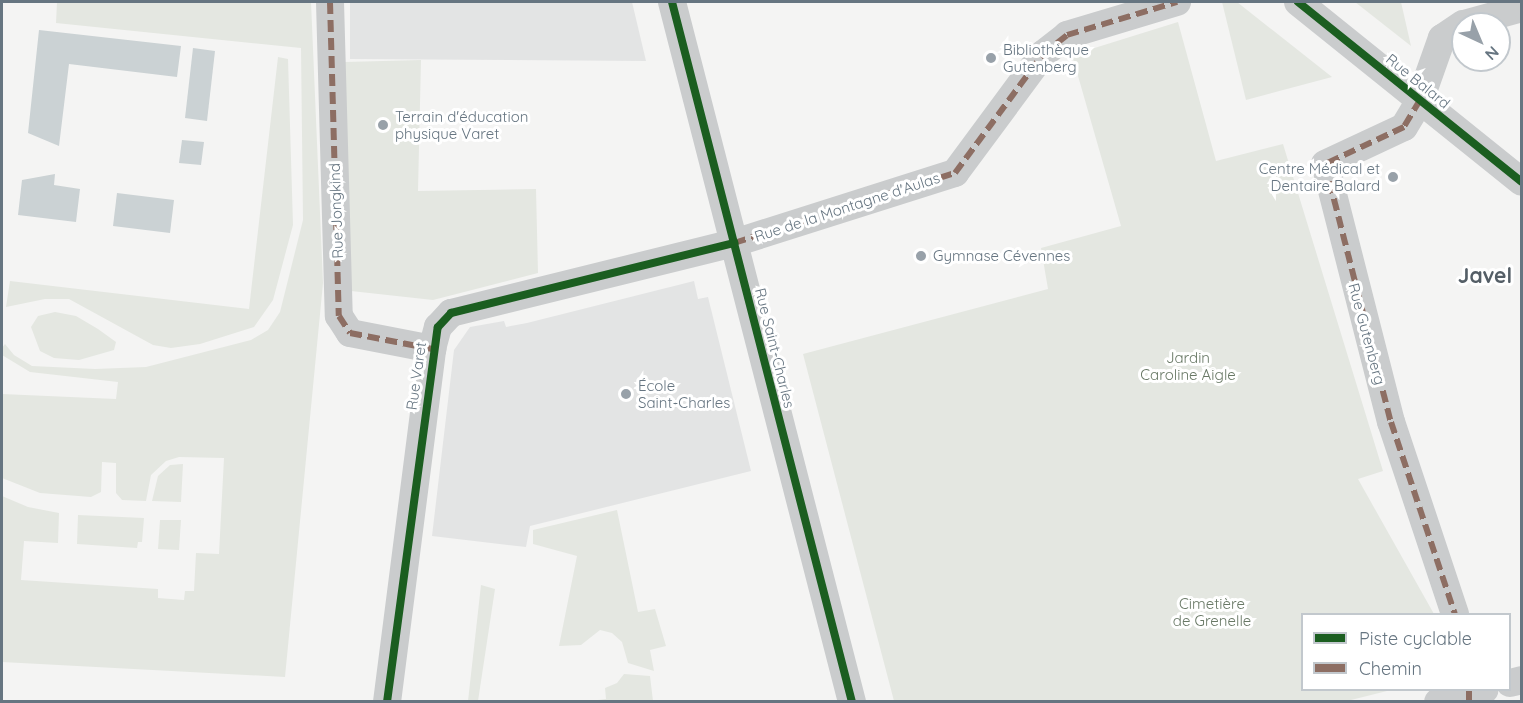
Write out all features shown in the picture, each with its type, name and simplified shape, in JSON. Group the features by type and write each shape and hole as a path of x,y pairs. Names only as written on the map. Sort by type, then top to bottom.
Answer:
{"street":[{"name":"Rue Jongkind","path":"330,2 339,316 350,333 432,349"},
{"name":"Rue Saint-Charles","path":"672,2 852,702"},
{"name":"Rue de la Montagne d'Aulas","path":"734,243 955,173 1043,54 1067,35 1177,2"},
{"name":"Rue Balard","path":"1298,2 1521,182"},
{"path":"1506,12 1521,8"},
{"path":"1420,100 1442,38 1451,32"},
{"name":"Rue Gutenberg","path":"1420,100 1404,127 1325,164 1391,422 1454,613"},
{"name":"Rue Varet","path":"387,702 432,349 438,327 451,313 734,243"},
{"path":"1438,702 1473,693"}],"shaded area":[{"path":"350,2 632,2 646,61 350,59"},
{"path":"39,30 181,46 177,77 69,64 59,146 28,133"},
{"path":"193,48 215,51 207,121 185,118"},
{"path":"182,140 204,142 201,165 179,163"},
{"path":"55,174 54,185 80,189 76,222 18,215 22,180"},
{"path":"117,193 174,200 170,233 113,226"},
{"name":"École Saint-Charles","path":"694,281 698,299 708,297 751,471 530,526 526,547 432,536 454,350 470,327 504,321 506,327 527,323"}],"green space":[{"path":"57,2 311,2 323,283 285,677 2,662 2,496 28,507 59,513 58,543 24,541 21,580 158,589 158,598 184,600 185,591 194,591 196,553 219,554 224,458 179,457 166,461 151,475 146,501 122,500 116,493 116,463 102,462 101,492 91,497 40,493 2,478 2,394 116,399 118,382 30,372 2,355 2,348 5,344 14,355 32,366 95,369 146,367 251,340 268,330 280,312 303,220 301,48 56,23"},
{"path":"1222,2 1237,2 1332,77 1246,100"},
{"path":"1355,2 1401,2 1411,46"},
{"name":"Jardin Caroline Aigle","path":"1178,22 1216,161 1283,144 1383,471 1358,479 1433,613 1301,613 1301,691 1387,691 1347,701 894,701 803,354 1048,289 1041,248 1121,226 1072,55"},
{"path":"278,57 288,59 293,225 273,300 254,327 200,344 171,348 153,345 69,299 45,299 6,307 10,281 249,309"},
{"name":"Terrain d'éducation physique Varet","path":"421,60 418,191 536,189 538,273 433,300 351,291 345,62"},
{"path":"55,312 76,316 98,329 116,342 114,350 79,360 54,358 40,351 31,327 38,316"},
{"path":"183,464 181,502 152,501 158,476 170,465"},
{"path":"617,510 638,612 655,609 666,646 650,650 654,671 628,663 622,642 612,633 600,630 581,645 559,646 577,556 533,544 533,530"},
{"path":"78,515 144,518 142,542 138,542 137,548 77,544"},
{"path":"160,520 181,520 179,550 158,549"},
{"path":"481,585 495,589 478,701 468,701"},
{"path":"624,674 650,676 653,701 590,701 606,699 605,688 617,683"}],"marked path":[{"path":"330,2 339,316 350,333 432,349"},
{"path":"734,243 955,173 1043,54 1067,35 1177,2"},
{"path":"1420,100 1404,127 1325,164 1391,422 1455,613"},
{"path":"1469,691 1469,702"}],"cycle path":[{"path":"672,2 852,702"},
{"path":"1298,2 1522,182"},
{"path":"387,702 438,327 451,313 734,243"}],"place":[{"name":"Bibliothèque Gutenberg","path":"991,58"},
{"name":"Terrain d'éducation physique Varet","path":"383,125"},
{"name":"Centre Médical et Dentaire Balard","path":"1393,177"},
{"name":"Gymnase Cévennes","path":"921,256"},
{"name":"École Saint-Charles","path":"626,394"}],"district":[{"name":"Javel","path":"1485,275"}],"park label":[{"name":"Cimetière de Grenelle","path":"1212,612"}]}
